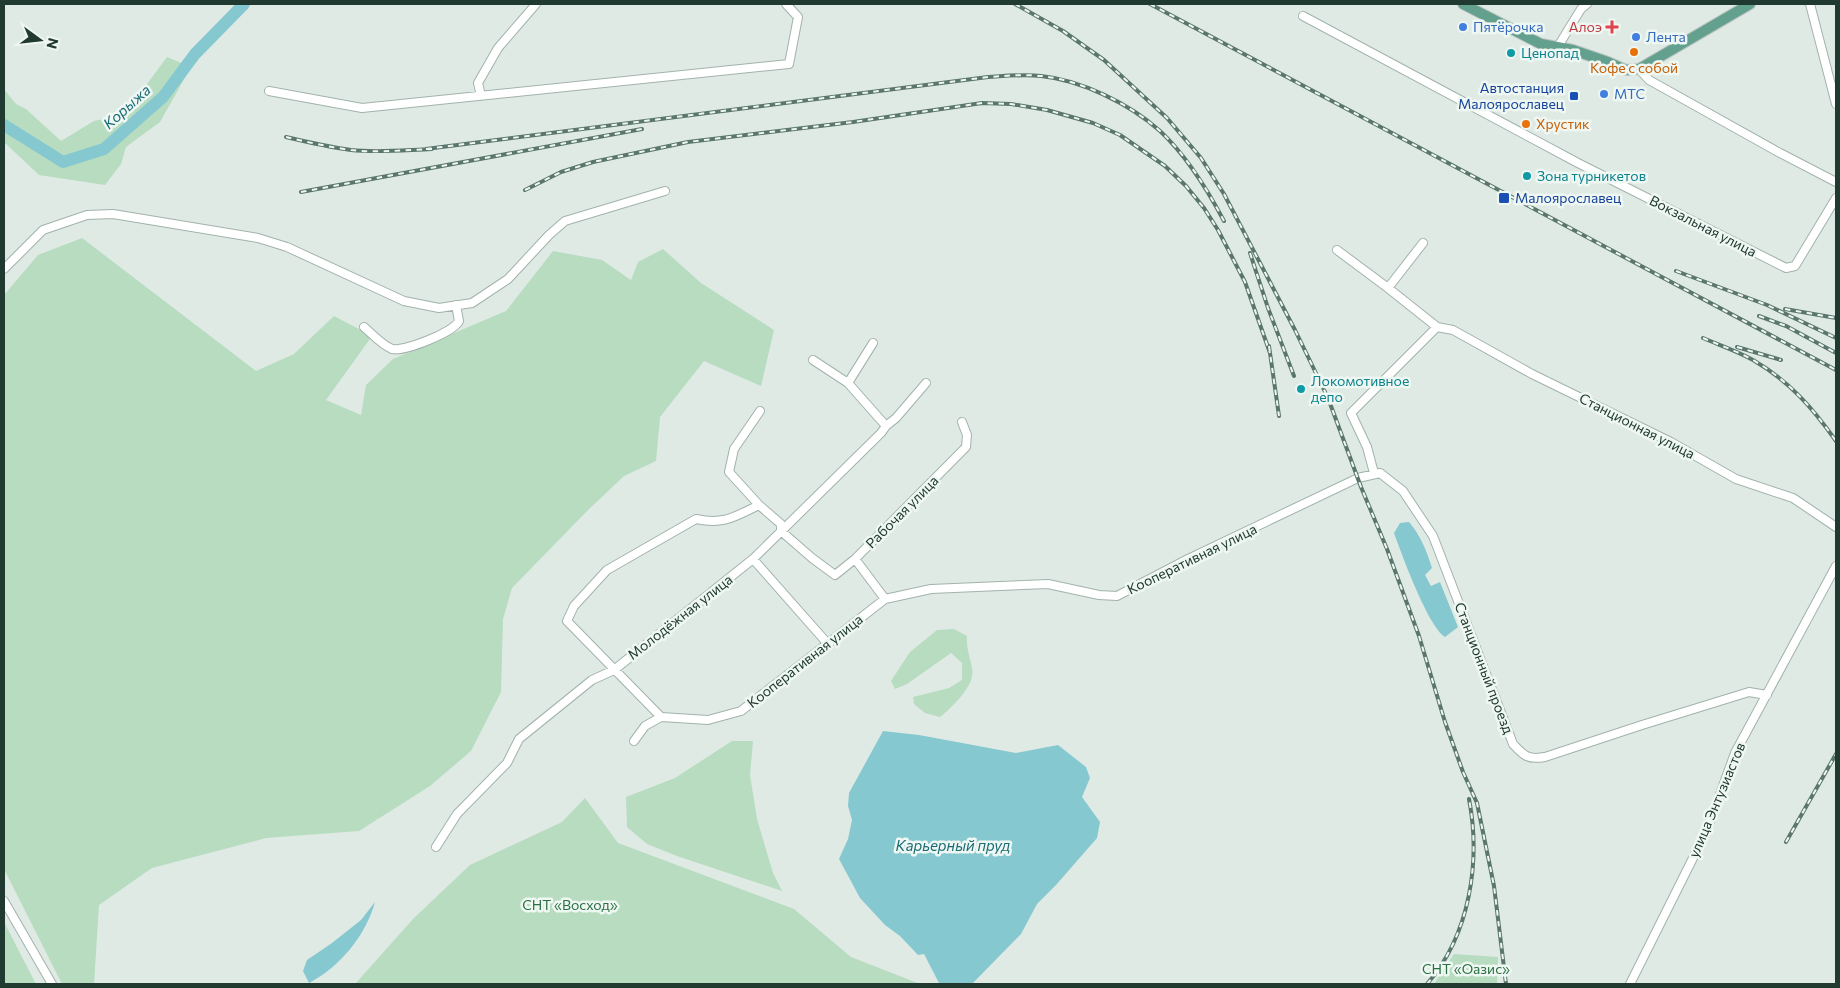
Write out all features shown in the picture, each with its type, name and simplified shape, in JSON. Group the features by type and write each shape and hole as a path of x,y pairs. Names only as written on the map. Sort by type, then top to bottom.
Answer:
{"main road":[{"path":"1464,4 1541,44 1592,56 1626,70 1639,69 1750,4"}],"street":[{"path":"481,96 478,83 498,48 536,4"},
{"path":"269,91 362,108 789,64 798,17 786,4"},
{"path":"1557,48 1581,9 1587,4"},
{"path":"1810,4 1836,104"},
{"name":"Вокзальная улица","path":"1304,16 1578,163 1786,268 1795,266 1836,198"},
{"path":"1639,69 1649,80 1836,182"},
{"path":"4,269 43,230 87,215 113,214 258,238 287,247 404,301 439,308 472,303 508,279 549,235 565,221 665,191"},
{"path":"1388,288 1423,243"},
{"path":"1337,250 1437,327 1351,413 1366,447 1374,473"},
{"path":"364,327 388,347 400,350 452,330 459,321 456,305"},
{"name":"Станционная улица","path":"1437,327 1453,330 1532,374 1671,442 1736,479 1793,498 1836,527"},
{"path":"848,383 873,343"},
{"path":"813,360 848,383 886,426"},
{"name":"Молодёжная улица","path":"436,847 457,814 507,763 519,739 592,680 614,670 753,559 881,434 886,426 896,418 926,383"},
{"path":"760,411 734,449 729,472 759,505 781,524 781,531"},
{"name":"Рабочая улица","path":"781,531 835,575 855,559 966,447 967,435 962,422"},
{"name":"Станционный проезд","path":"1374,473 1380,472 1385,475 1403,491 1433,536 1513,744 1522,754 1533,759 1545,757 1749,692 1767,696"},
{"name":"Кооперативная улица","path":"662,717 708,720 741,711 885,599 931,589 1048,584 1099,595 1117,596 1188,559 1358,478 1374,473"},
{"path":"634,741 645,726 662,717 567,621 574,606 606,570 696,519 710,522 725,521 759,505"},
{"path":"753,559 828,644"},
{"path":"855,559 885,599"},
{"name":"улица Энтузиастов","path":"1630,984 1707,830 1735,753 1836,566"},
{"path":"4,901 52,984"}],"green space":[{"path":"167,57 191,67 160,122 126,147 121,164 105,185 39,175 4,142 4,89 16,104 26,109 61,141 94,121 125,114"},
{"path":"82,238 256,371 294,354 334,316 372,336 326,400 361,415 366,385 393,359 506,311 553,251 602,260 631,280 638,262 663,249 701,283 774,330 761,386 704,361 660,417 656,461 624,476 512,588 503,619 501,692 471,751 430,786 359,831 266,838 152,868 99,905 94,984 62,984 4,869 4,295 38,255"},
{"path":"954,629 967,636 972,675 962,695 940,717 925,713 914,704 913,697 949,688 962,680 962,663 951,653 907,684 895,689 891,681 910,652 937,630"},
{"path":"732,741 753,741 750,775 757,819 773,873 782,891 647,844 627,827 626,797 675,778"},
{"name":"СНТ «Восход»","path":"585,798 618,843 794,909 851,957 920,984 355,984 414,918 470,865 562,822"},
{"path":"4,922 36,984 4,984"},
{"name":"СНТ «Оазис»","path":"1454,954 1498,957 1497,984 1434,984"}],"water":[{"path":"1409,522 1423,544 1432,568 1425,575 1431,586 1440,582 1458,627 1445,637 1438,630 1424,605 1409,573 1394,533 1400,523"},
{"name":"Карьерный пруд","path":"883,731 919,735 1016,753 1058,745 1086,767 1090,778 1082,797 1100,822 1097,838 1037,904 1021,934 972,984 939,983 924,954 918,955 900,936 885,925 860,898 839,859 848,839 852,820 848,806 849,793"},
{"path":"375,902 365,926 350,949 331,968 309,983 303,971 307,960 361,920"}],"waterway":[{"name":"Корыжа","path":"4,125 63,162 104,149 163,97 195,54 244,4"}],"railway":[{"path":"1015,4 1063,31 1104,60 1167,118 1201,158 1224,194 1295,330 1328,398 1361,487 1387,549 1419,636 1445,722 1463,772 1477,803 1494,886 1506,984"},
{"path":"1150,4 1836,370"},
{"path":"426,149 988,77 1041,76 1072,82 1088,88 1120,103 1148,121 1170,141 1188,162 1224,221"},
{"path":"525,190 561,172 593,162 688,142 853,122 982,103 1011,104 1047,110 1093,123 1120,135 1165,166 1186,186 1204,208 1218,230 1245,282 1270,353"},
{"path":"301,192 642,129"},
{"path":"286,137 361,151 432,149"},
{"path":"1250,253 1268,308 1294,376"},
{"path":"1676,271 1767,305 1836,338"},
{"path":"1785,309 1836,318"},
{"path":"1759,316 1786,326 1836,353"},
{"path":"1703,338 1747,357 1778,377 1809,406 1836,441"},
{"path":"1269,346 1279,416"},
{"path":"1737,347 1781,360"},
{"path":"1786,842 1836,754"},
{"path":"1427,984 1442,965 1453,943 1469,896 1474,847 1469,799"}],"place":[{"name":"Пятёрочка","path":"1463,27"},
{"name":"Алоэ","path":"1612,27"},
{"name":"Лента","path":"1636,37"},
{"name":"Кофе с собой","path":"1634,52"},
{"name":"Ценопад","path":"1511,53"},
{"name":"МТС","path":"1604,94"},
{"name":"Автостанция Малоярославец","path":"1574,96"},
{"name":"Хрустик","path":"1526,124"},
{"name":"Зона турникетов","path":"1527,176"},
{"name":"Малоярославец","path":"1504,198"},
{"name":"Локомотивное депо","path":"1301,389"}]}
